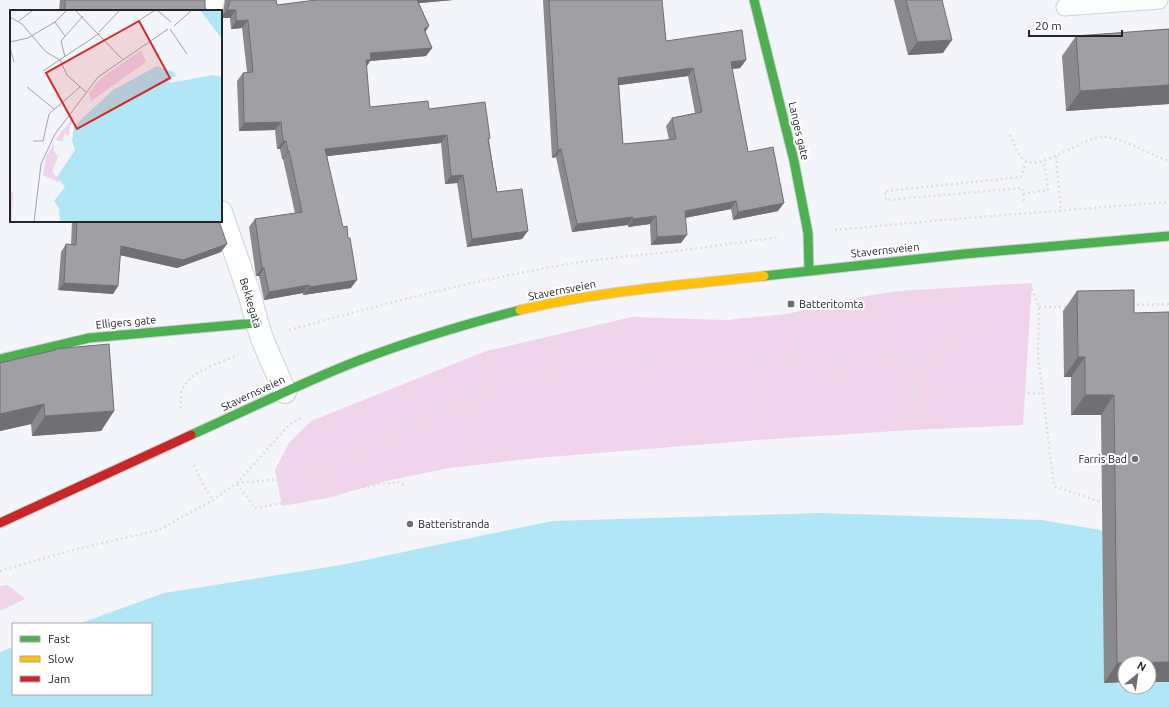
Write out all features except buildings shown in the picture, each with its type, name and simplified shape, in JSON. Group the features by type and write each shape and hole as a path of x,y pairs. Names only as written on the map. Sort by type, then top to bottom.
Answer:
{"main road":[{"name":"Langes gate","path":"754,0 795,168 808,233 809,270"},
{"name":"Stavernsveien","path":"0,524 285,392 360,360 415,340 480,320 534,307 598,296 809,270 964,254 1169,236"},
{"name":"Elligers gate","path":"0,359 89,338 257,323"}],"street":[{"path":"211,10 213,0"},
{"name":"Bekkegata","path":"222,215 250,296 263,341 285,392"}],"lane":[{"path":"1065,7 1158,0"}],"path":[{"path":"1010,135 1021,156 1026,162"},
{"path":"1026,162 1044,160 1056,156 1091,139 1103,137 1116,139 1169,161"},
{"path":"1056,156 1061,210"},
{"path":"1023,194 1048,190 1044,160"},
{"path":"1024,201 1022,188 886,200 885,191 1021,177 1026,162"},
{"path":"833,231 954,218 1169,202"},
{"path":"285,331 466,284 576,263 785,236"},
{"path":"888,355 892,322 891,284"},
{"path":"1032,289 1039,307 1038,355 1054,486 1101,502"},
{"path":"1130,305 1169,304"},
{"path":"799,358 798,327 801,306"},
{"path":"1039,307 1076,306"},
{"path":"912,360 933,360 950,331 977,331"},
{"path":"181,408 181,393 190,378 200,371 243,353"},
{"path":"237,483 280,479 358,450 489,382 538,370 583,362 799,358 907,354 912,360 913,392 911,430"},
{"path":"831,380 833,357"},
{"path":"756,359 758,440"},
{"path":"654,361 654,383"},
{"path":"471,391 480,465"},
{"path":"913,392 1018,392 1043,394"},
{"path":"0,571 73,550 159,530 213,500 237,483 289,425 306,414"},
{"path":"194,465 202,483 213,500"},
{"path":"237,483 255,508 370,485 399,482 406,487"}],"shaded area":[{"path":"1032,283 1023,425 911,430 758,440 537,458 449,468 386,481 332,497 282,506 275,470 289,443 311,421 486,351 632,317 727,320 787,314 854,298 898,291"},
{"path":"8,585 25,599 0,611 0,586"}],"water":[{"path":"821,513 1042,520 1100,530 1146,553 1169,576 1169,707 0,707 0,652 12,647 12,695 152,695 152,623 81,623 164,593 341,565 552,521"}],"traffic: fast":[{"path":"754,0 794,161 808,233 809,270"},
{"path":"764,276 964,254 1169,236"},
{"path":"191,435 296,387 360,360 439,333 520,310"},
{"path":"0,359 89,338 257,323"}],"traffic: slow":[{"path":"520,310 550,303 611,293 764,276"}],"traffic: jam":[{"path":"0,523 191,435"}],"place":[{"name":"Batteritomta","path":"791,304"},
{"name":"Farris Bad","path":"1135,459"},
{"name":"Batteristranda","path":"410,524"}]}
